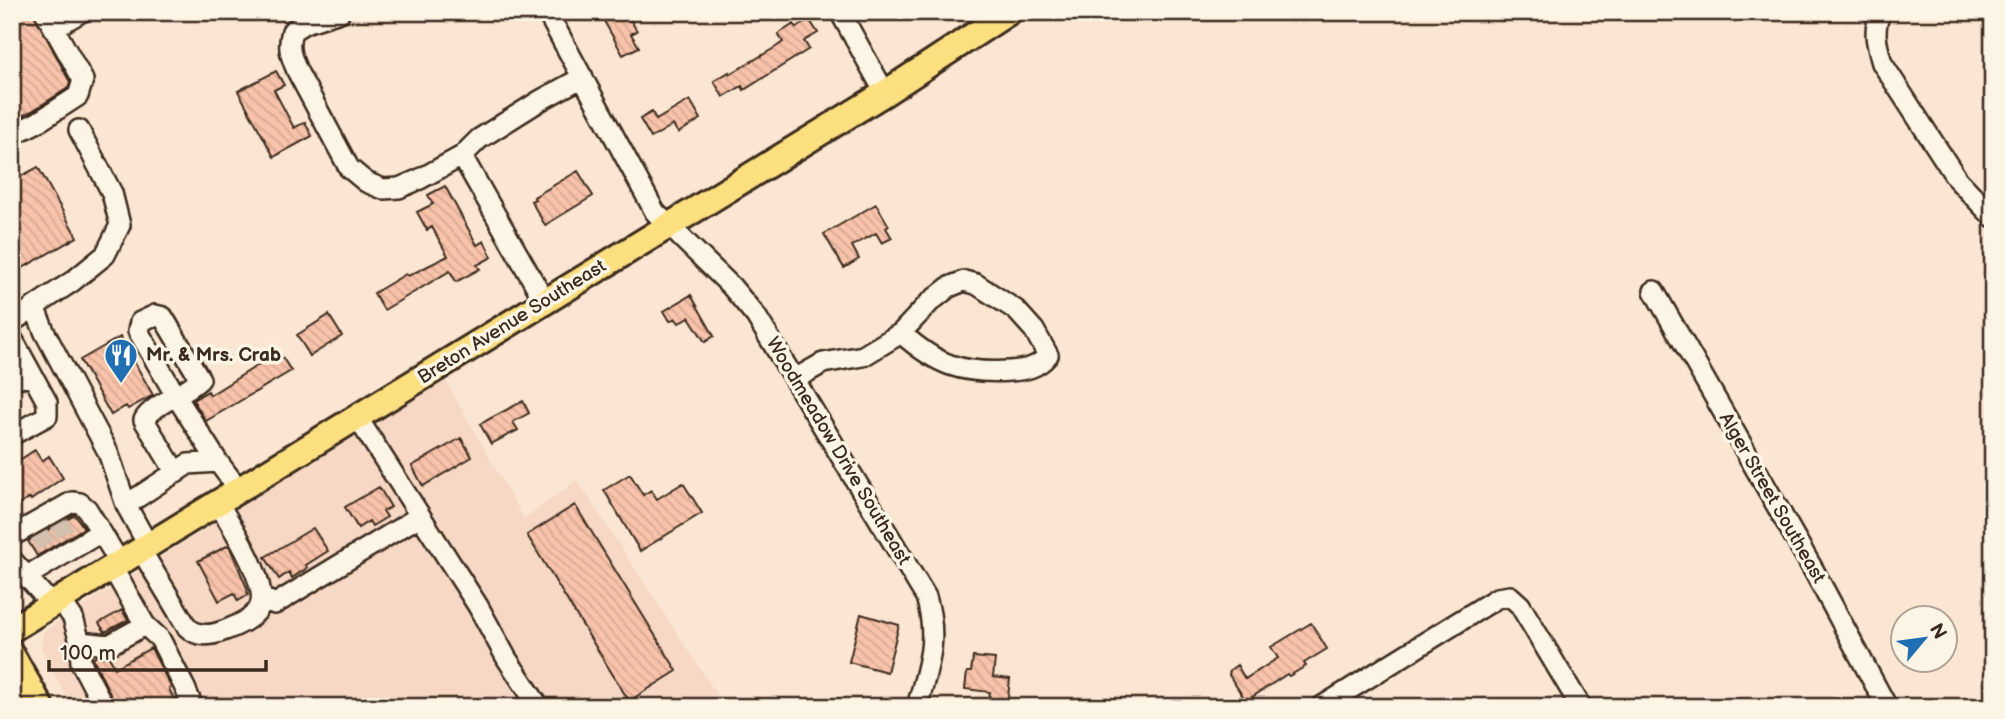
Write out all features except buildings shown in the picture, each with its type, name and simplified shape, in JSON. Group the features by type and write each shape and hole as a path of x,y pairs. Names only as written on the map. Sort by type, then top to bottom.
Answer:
{"main road":[{"name":"Breton Avenue Southeast","path":"12,629 885,93 1009,12"},
{"path":"12,655 41,707"}],"street":[{"path":"12,135 78,96 83,79 50,20 81,12"},
{"path":"340,12 305,23 292,31 288,43 297,71 349,168 366,182 383,189 399,188 421,179 462,156 480,139 541,100 583,77"},
{"name":"Woodmeadow Drive Southeast","path":"547,12 655,212 742,298 756,316 926,597 932,616 934,637 917,707"},
{"path":"840,12 885,93"},
{"path":"1881,12 1876,45 1882,63 1957,179 1993,217"},
{"path":"12,322 73,281 105,255 120,225 112,193 79,130"},
{"path":"462,156 545,302"},
{"path":"795,379 823,363 863,356 901,333 949,286 968,281 1016,310 1034,330 1048,355 1041,364 1026,370 967,370 922,352 901,333"},
{"name":"Alger Street Southeast","path":"1654,291 1814,571 1887,707"},
{"path":"34,307 108,452 125,505 187,627 196,635 220,632 239,624 257,611 262,598 218,462 176,396 147,414 144,420 176,472"},
{"path":"12,338 47,402 47,416 12,435"},
{"path":"12,379 34,377"},
{"path":"357,417 539,707"},
{"path":"125,505 188,464 218,462"},
{"path":"12,537 35,527 72,502 80,503 87,509 101,532 145,625 160,639 186,688 192,707"},
{"path":"262,598 275,604 420,516"},
{"path":"27,576 53,557 101,532"},
{"path":"12,560 73,618 80,642 81,663 104,707"},
{"path":"1321,707 1497,598 1510,596 1520,605 1581,707"},
{"path":"80,642 109,645 145,625"}],"shaded area":[{"path":"444,378 524,519 577,480 723,704 717,707 72,707 41,648 44,631"}],"tunnel":[{"path":"56,517 70,543"},
{"path":"36,529 51,554"}],"place":[{"name":"Mr. & Mrs. Crab","path":"121,385"}]}
